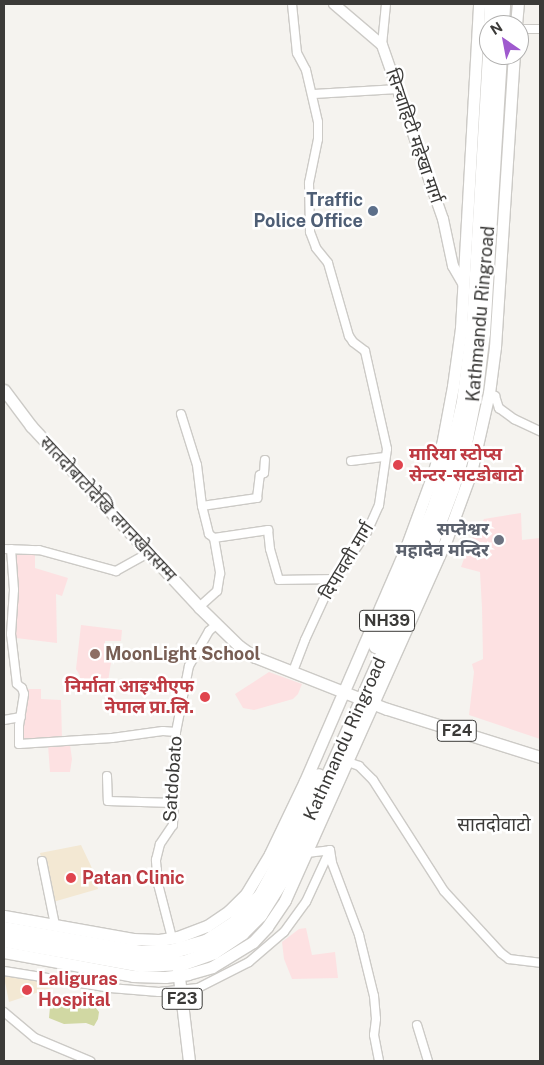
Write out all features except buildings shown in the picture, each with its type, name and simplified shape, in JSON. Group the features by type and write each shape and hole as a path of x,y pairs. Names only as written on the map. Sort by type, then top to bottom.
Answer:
{"highway":[{"name":"Kathmandu Ringroad","path":"359,699 432,518 462,414 473,332 489,65"},
{"name":"Kathmandu Ringroad","path":"4,940 133,964 176,957 217,936 243,916 261,896 359,699 438,528 454,482 469,429 484,324 499,65"},
{"name":"Kathmandu Ringroad","path":"4,929 123,951 176,957"}],"main road":[{"path":"4,916 133,939 176,957 212,967 253,942 280,909 308,853 348,762 359,699 410,538 436,465 456,370 464,285 479,4"},
{"path":"359,699 456,515 476,455 489,393 496,330 513,65"},
{"name":"सातदोबाटोदेखि लगनखेलसम्म","path":"4,390 31,426 200,607 239,646 255,657 359,699"},
{"name":"F24","path":"359,699 540,757"},
{"path":"4,952 116,974 154,977 176,957"},
{"name":"F23","path":"176,957 189,1061"}],"street":[{"path":"292,4 297,53 306,70 314,94 398,89"},
{"name":"सिन्चाहिटी महेखा मार्ग","path":"334,4 382,45 443,219 453,266 464,285"},
{"path":"382,45 386,4"},
{"name":"दिपावली मार्ग","path":"293,672 305,640 333,579 338,575 367,532 379,505 387,450 365,351 349,336 328,263 316,248 310,232 309,183 318,139 318,122 314,94"},
{"path":"489,393 495,396 499,408 514,419 540,431"},
{"path":"181,414 197,465 202,506 209,534 214,538 220,573 217,591 200,607"},
{"path":"351,461 385,458"},
{"path":"202,506 257,498 266,460"},
{"path":"214,538 268,530 270,549 280,580 333,579"},
{"path":"149,553 116,571 39,550 7,549 14,590 11,634 17,684 22,688 24,694 19,744 112,738 148,732 176,732"},
{"name":"Satdobato","path":"176,957 158,884 156,860 160,844 173,825 176,732 189,666 209,631 217,624"},
{"path":"4,720 21,717"},
{"path":"348,762 359,766 372,780 444,891 501,953 509,959 540,963"},
{"path":"106,776 108,800 174,803"},
{"path":"308,853 330,850"},
{"path":"4,971 110,988 159,992 198,988 212,982 267,949 284,932 306,902 330,850"},
{"path":"330,850 332,863 360,935 374,996 376,1018 374,1034 378,1061"},
{"path":"42,862 55,925"},
{"path":"4,1012 35,1038 90,1061"},
{"path":"417,1025 428,1061"}],"shaded area":[{"path":"521,513 522,540 540,538 540,739 469,715 474,672 472,664 483,659 482,608 480,572 461,567 470,542 484,519"},
{"path":"15,551 35,552 35,568 68,578 62,596 56,594 57,643 16,638 13,632"},
{"name":"MoonLight School","path":"81,625 122,630 121,641 105,641 105,648 113,649 107,688 78,682 80,676 76,669"},
{"path":"269,672 302,684 298,694 293,699 254,710 243,708 235,694"},
{"path":"24,689 41,689 41,699 61,700 62,739 21,742"},
{"path":"48,745 70,745 72,759 70,772 50,772"},
{"name":"Patan Clinic","path":"81,845 91,866 98,889 53,902 40,853"},
{"path":"306,928 312,955 335,952 338,978 292,979 284,959 282,942 299,929"},
{"name":"Laliguras Hospital","path":"4,977 47,977 57,986 9,1002"}],"green space":[{"path":"55,1002 92,1003 99,1012 98,1019 94,1026 86,1023 64,1024 49,1018 50,1007"}],"place":[{"name":"Traffic Police Office","path":"373,211"},
{"name":"मारिया स्टोप्स सेन्टर-सटडोबाटो","path":"398,465"},
{"name":"सप्तेश्वर महादेव मन्दिर","path":"499,540"},
{"name":"MoonLight School","path":"95,654"},
{"name":"निर्माता आइभीएफ नेपाल प्रा.लि.","path":"205,697"},
{"name":"Patan Clinic","path":"71,878"},
{"name":"Laliguras Hospital","path":"27,990"}],"district":[{"name":"सातदोवाटो","path":"494,825"}]}
